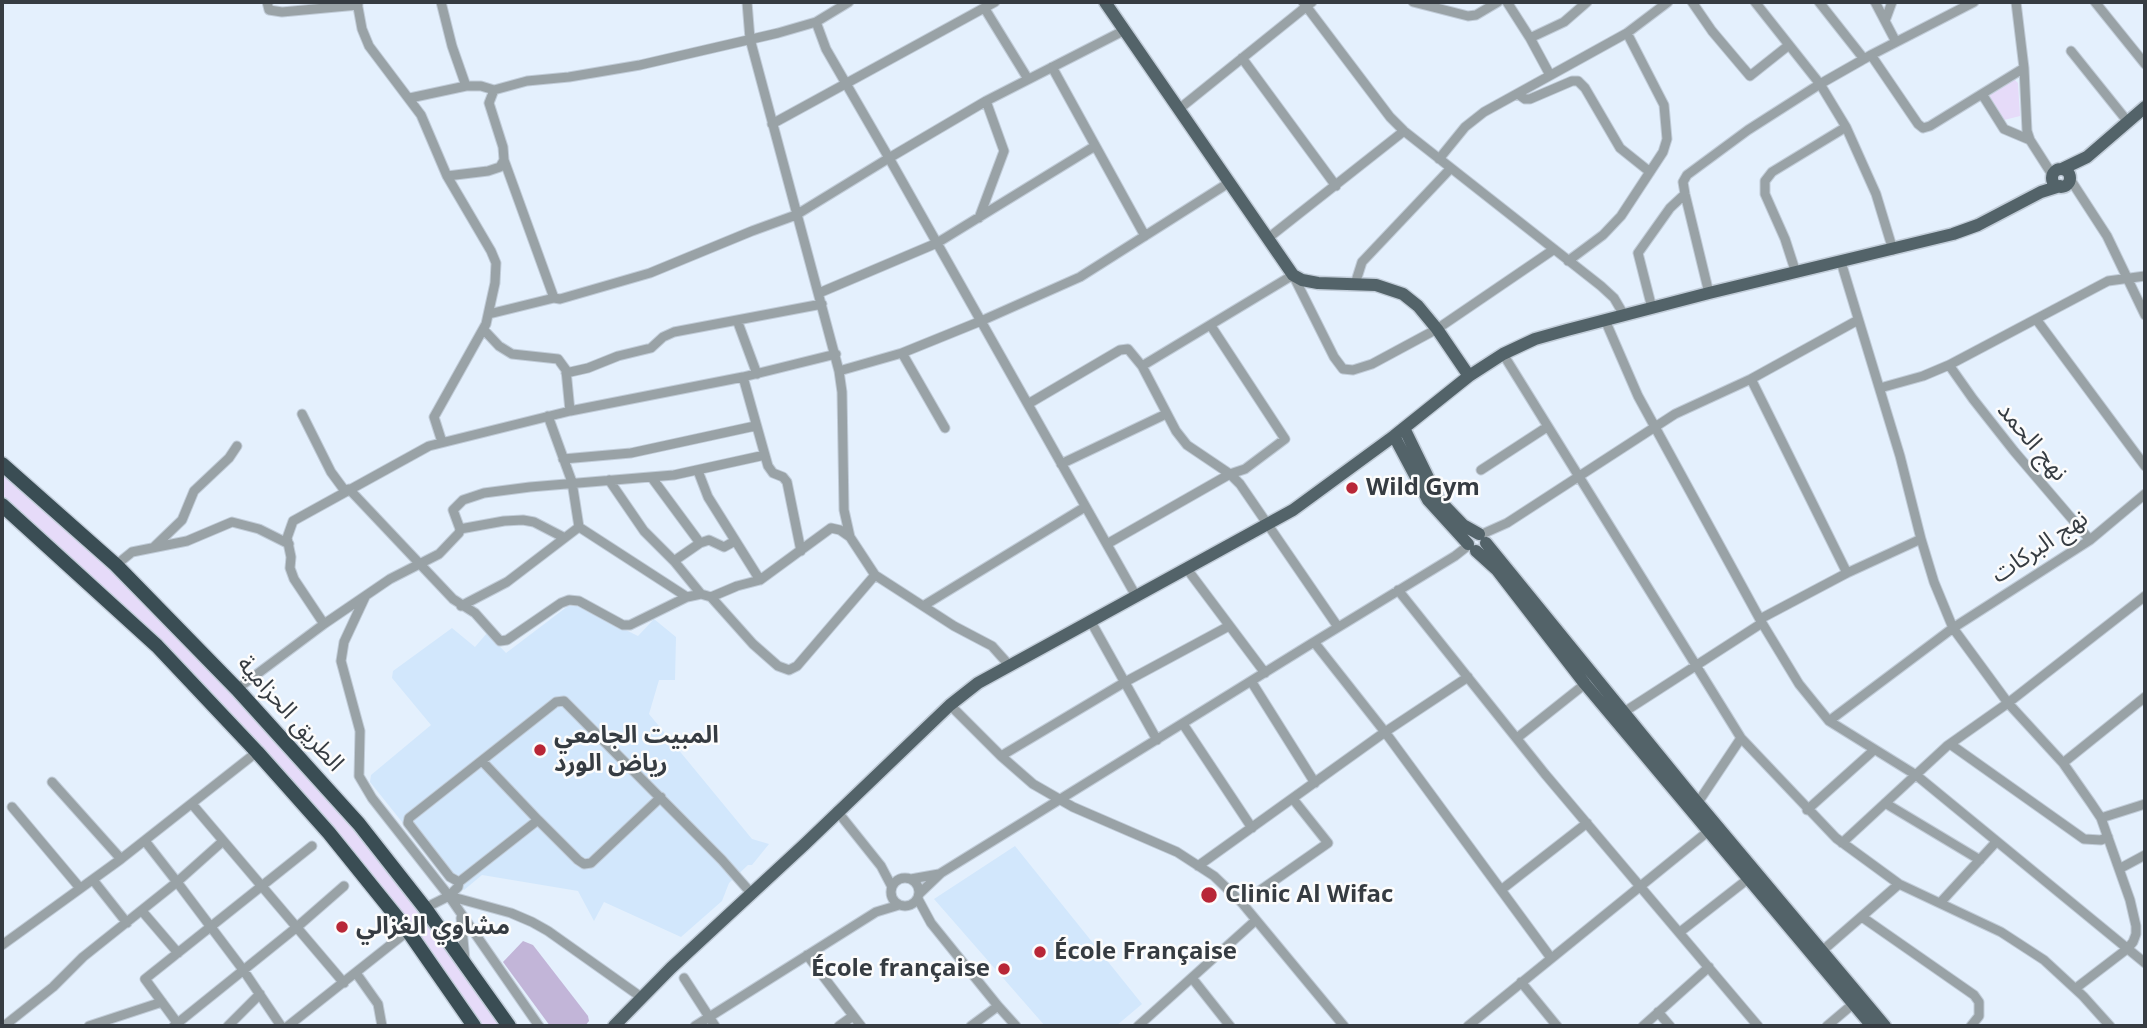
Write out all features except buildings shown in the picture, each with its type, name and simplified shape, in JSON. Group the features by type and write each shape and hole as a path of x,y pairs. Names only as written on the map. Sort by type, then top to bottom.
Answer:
{"highway":[{"name":"الطريق الحزامية","path":"2,464 116,565 237,689 359,824 425,908 509,1026"},
{"name":"الطريق الحزامية","path":"2,505 157,646 257,752 329,832 408,931 474,1026"}],"main road":[{"path":"1105,2 1293,275 1318,283 1376,285 1403,294 1418,306 1437,329 1469,376"},
{"path":"606,1026 622,1015 950,705 978,683 1293,510 1399,432 1469,376 1503,354 1535,339 1709,293 1893,250 1978,225 2034,196 2061,178 2145,107"},
{"path":"1399,432 1428,499 1477,543 1624,712 1695,807"},
{"path":"1477,543 1585,684 1885,1026"},
{"path":"1713,828 1748,879 1872,1026"},
{"path":"614,1026 622,1015"}],"street":[{"path":"267,2 269,10 282,12 358,4 362,29 369,46 421,115 447,176 494,257 495,283 484,330 434,417 442,442"},
{"path":"441,2 466,86"},
{"path":"747,2 750,39 836,354 842,392 844,510 850,537 875,575 923,607 992,646 1009,665"},
{"path":"410,98 466,86 494,90 527,81 640,65 816,22 849,2"},
{"path":"772,124 995,2"},
{"path":"1413,2 1431,4 1468,16 1476,15 1498,2"},
{"path":"1507,2 1550,75"},
{"path":"1530,38 1564,22 1587,2"},
{"path":"1439,159 1465,127 1484,112 1627,33 1668,2"},
{"path":"1692,2 1750,76 1789,45"},
{"path":"1755,2 1820,84 1846,127 1876,194 1893,250"},
{"path":"1819,2 1923,128 2024,68"},
{"path":"1875,2 1896,42"},
{"path":"1885,21 1892,2"},
{"path":"1709,293 1685,194 1685,179 1702,162 1820,84 1960,5 1974,2"},
{"path":"2016,2 2030,140 2041,157 2081,198 2107,236 2145,315"},
{"path":"1179,109 1308,3 1390,117 1404,131 1614,298 1624,315"},
{"path":"2101,4 2145,64"},
{"path":"985,9 1028,79"},
{"path":"816,22 827,49 1136,597"},
{"path":"489,314 650,274 796,215 986,101 1125,30"},
{"path":"1568,261 1610,229 1621,216 1663,152 1667,139 1664,105 1627,33"},
{"path":"2071,51 2128,122"},
{"path":"1242,58 1336,186"},
{"path":"1052,67 1145,236"},
{"path":"1518,94 1530,99 1572,81 1582,83 1619,148 1650,172"},
{"path":"494,90 489,103 503,146 504,160 554,298"},
{"path":"1982,94 2004,129 2030,140"},
{"path":"979,218 1004,151 986,101"},
{"path":"1796,273 1785,239 1765,194 1765,181 1772,172 1846,127"},
{"path":"1267,239 1404,131"},
{"path":"819,293 937,243 1095,146"},
{"path":"447,176 488,171 500,166 504,160"},
{"path":"1355,284 1362,262 1451,168"},
{"path":"839,371 902,353 1080,277 1230,182"},
{"path":"1652,308 1638,253 1670,208 1685,194"},
{"path":"1142,366 1293,275 1334,358 1343,369 1353,370 1372,365 1437,329 1553,250"},
{"path":"1841,262 1880,388 1934,582 1954,628 2008,703 2063,763 2101,818 2119,869 2136,934 2127,949 2076,988"},
{"path":"1880,388 1923,376 1949,365 2108,281 2145,276"},
{"path":"566,373 651,348 663,337 674,332 822,304"},
{"path":"2036,319 2145,466"},
{"path":"737,320 757,374"},
{"path":"1605,320 1638,397 1761,621 1799,684 1829,721 1916,775 2145,963"},
{"path":"695,1026 876,912 904,906 919,897 941,873 1477,543 1675,414 1751,379 1858,320"},
{"path":"1107,544 1230,474 1245,469 1285,439 1211,326"},
{"path":"484,330 505,350 523,356 553,358 561,362 566,373 570,411"},
{"path":"1028,404 1128,349 1142,366 1166,414 1187,445 1230,474 1240,484 1338,627"},
{"path":"902,353 945,428"},
{"path":"324,624 294,579 290,568 289,529 293,521 422,449 548,416 757,374 836,354"},
{"path":"1503,354 1741,738 1807,810 1842,843 1899,884 2000,932 2044,960 2076,988 2110,1026"},
{"name":"نهج الحمد","path":"1949,365 2014,451 2090,540"},
{"path":"743,377 765,455 773,473 787,482 801,551"},
{"path":"1751,379 1847,573"},
{"path":"302,414 331,472 461,606 475,613 502,641 565,601 579,601 623,625 630,625 687,597 706,596 760,580 831,528 850,537"},
{"path":"1061,464 1166,414"},
{"path":"548,416 572,482 579,527 687,597"},
{"path":"563,459 631,453 755,426"},
{"path":"1480,470 1547,427"},
{"path":"153,547 182,520 194,491 229,458 237,446"},
{"path":"237,689 366,595 390,579 439,554 458,537 460,529 453,510 463,500 484,493 572,482 652,478 698,471 765,455"},
{"path":"698,471 708,497 760,580"},
{"path":"652,478 700,543"},
{"path":"609,480 644,531 753,644 778,666 789,670 797,666 875,575"},
{"name":"نهج البركات","path":"1829,721 1954,628 2090,540 2145,494"},
{"path":"923,607 1085,508"},
{"path":"460,529 523,520 563,537"},
{"path":"116,565 132,552 187,541 232,522 259,529 289,544"},
{"path":"461,606 498,588 579,527"},
{"path":"1624,712 1761,621 1847,573 1921,539"},
{"path":"674,561 709,540 724,547 735,541"},
{"path":"1187,569 1265,673"},
{"path":"1398,590 1587,823 1758,1026"},
{"path":"366,595 344,642 341,660 360,731 359,776 372,798 449,896 540,1026"},
{"path":"1842,843 1950,744 2008,703 2145,596"},
{"path":"1090,620 1157,740"},
{"path":"1001,756 1125,682 1229,626"},
{"path":"1314,642 1385,733 1551,958"},
{"path":"1198,866 1468,677"},
{"path":"1251,681 1315,783"},
{"path":"1517,738 1585,684"},
{"path":"2063,763 2145,697"},
{"path":"459,882 450,877 408,820 556,702 564,701 661,797 751,893"},
{"path":"950,705 1001,756 1033,783 1060,800 1177,852 1214,876 1242,903 1338,1024"},
{"path":"1183,724 1252,828"},
{"path":"1695,807 1741,738"},
{"path":"1950,744 2084,839 2101,840 2108,837"},
{"path":"1807,810 1874,750"},
{"path":"2,945 145,841 257,752"},
{"path":"482,761 584,864 591,863 661,797"},
{"path":"51,782 121,859"},
{"path":"1242,903 1328,843 1293,799"},
{"path":"1885,803 1980,860"},
{"path":"191,804 344,983"},
{"path":"2101,818 2145,804"},
{"path":"12,807 80,888"},
{"path":"837,811 881,866 891,891 904,906 930,923"},
{"path":"425,908 449,896 459,882 538,820"},
{"path":"1501,890 1587,823"},
{"path":"1468,1026 1713,828"},
{"path":"145,841 212,927 281,1026"},
{"path":"3,1025 53,986 83,957 177,882 223,841"},
{"path":"1940,903 1996,842"},
{"path":"312,846 145,979 176,1025 297,928 344,886"},
{"path":"2119,869 2145,855"},
{"path":"881,866 918,886 919,897 930,923 1016,1026"},
{"path":"876,912 891,891 907,879 941,873"},
{"path":"1680,932 1748,879"},
{"path":"93,880 127,923"},
{"path":"1822,951 1899,884"},
{"path":"449,896 533,922 641,997"},
{"path":"142,911 178,953"},
{"path":"461,916 466,965"},
{"path":"1862,917 1974,995 1979,1002 1979,1016 1970,1026"},
{"path":"1138,1026 1256,920"},
{"path":"288,1026 408,931"},
{"path":"807,955 861,1026"},
{"path":"1643,1026 1709,967"},
{"path":"356,973 378,1004 382,1026"},
{"path":"684,978 715,1026"},
{"path":"1192,978 1230,1026"},
{"path":"1521,982 1557,1026"},
{"path":"228,1026 260,994"},
{"path":"89,1026 162,1002"},
{"path":"1826,1026 1853,1004"},
{"path":"971,1026 998,1006"},
{"path":"1658,1012 1670,1026"},
{"path":"839,1026 853,1016"}],"shaded area":[{"path":"2014,79 2018,83 2020,116 2004,120 1989,98 1990,94"},
{"path":"2,474 163,618 206,661 373,853 503,1026 480,1026 328,826 2,499"},
{"name":"المبيت الجامعي رياض الورد","path":"568,606 577,606 638,636 654,619 676,637 675,680 659,680 649,714 752,839 769,844 752,865 748,865 729,883 722,901 681,937 604,902 594,921 578,891 482,875 464,890 451,883 370,782 371,775 431,725 392,678 393,671 452,628 475,647 487,633 506,653"},
{"name":"École Française","path":"1015,846 1142,1004 1116,1026 1045,1026 934,899"},
{"path":"523,941 533,945 588,1016 589,1021 585,1026 550,1026 503,962"}],"place":[{"name":"Wild Gym","path":"1352,488"},
{"name":"المبيت الجامعي رياض الورد","path":"540,750"},
{"name":"Clinic Al Wifac","path":"1209,895"},
{"name":"مشاوي الغزالي","path":"342,927"},
{"name":"École Française","path":"1040,952"},
{"name":"École française","path":"1004,969"}]}
